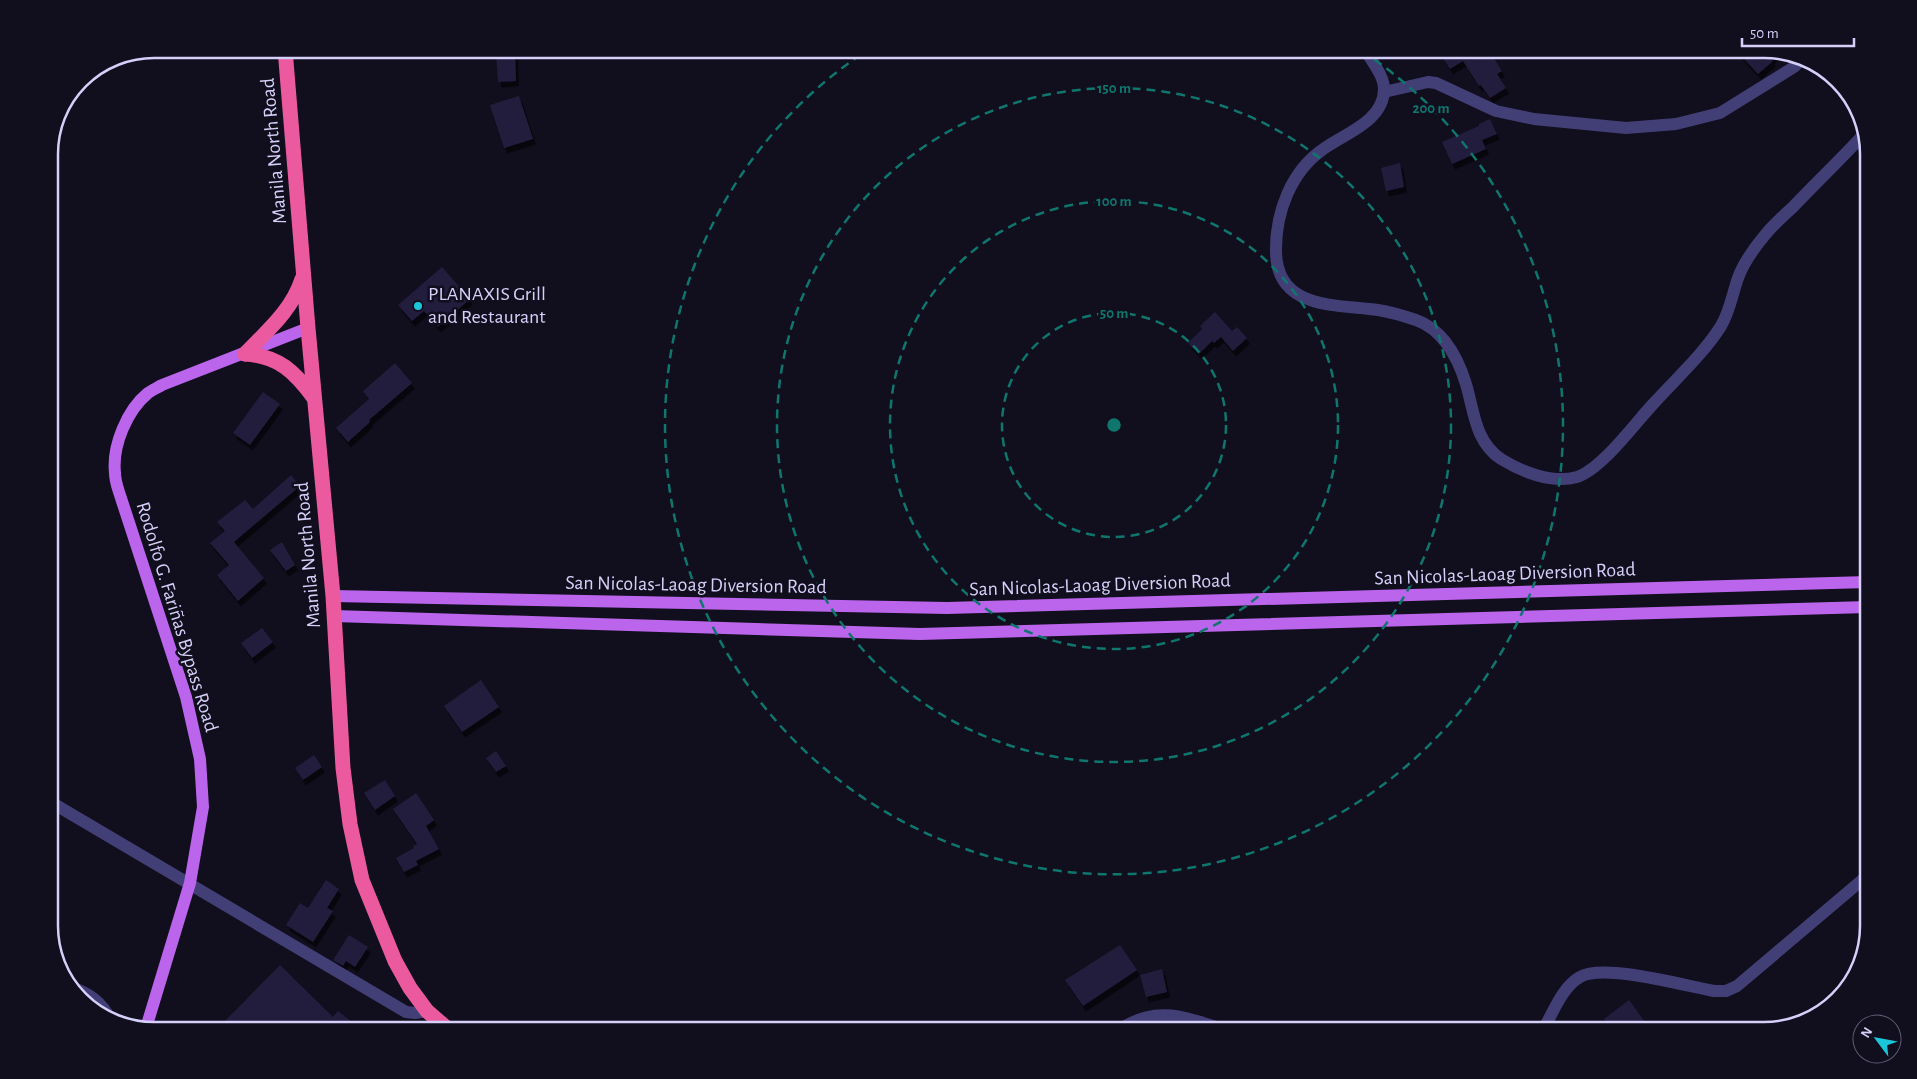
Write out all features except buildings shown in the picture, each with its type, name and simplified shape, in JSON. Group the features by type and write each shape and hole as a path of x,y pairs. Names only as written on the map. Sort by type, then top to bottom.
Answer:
{"highway":[{"name":"Manila North Road","path":"286,58 333,596 343,768 350,824 362,880 395,961 410,988 427,1011 440,1022"},
{"path":"245,354 278,321 297,294 304,275"},
{"path":"245,354 264,356 280,362 301,380 316,400"}],"main road":[{"name":"Rodolfo G. Fariñas Bypass Road","path":"148,1022 190,883 203,808 200,759 186,697 118,492 114,472 116,453 128,419 135,406 148,393 205,368 308,328"},
{"name":"San Nicolas-Laoag Diversion Road","path":"333,596 947,608 1860,582"},
{"name":"San Nicolas-Laoag Diversion Road","path":"334,616 920,634 1860,607"}],"street":[{"path":"1370,58 1383,80 1384,92 1375,113 1364,124 1320,151 1297,176 1286,195 1280,218 1276,248 1280,275 1285,284 1295,293 1310,301 1323,305 1379,310 1403,315 1424,322 1435,329 1446,341 1456,362 1466,384 1473,417 1481,436 1491,450 1516,467 1554,479 1579,476 1597,464 1617,445 1680,375 1719,328 1727,314 1742,270 1765,235 1859,139"},
{"path":"1384,92 1428,82 1436,83 1496,111 1524,117 1626,128 1676,124 1720,112 1797,64"},
{"path":"58,806 406,1012 415,1014 427,1011"},
{"path":"1547,1022 1562,996 1572,984 1581,976 1592,973 1626,974 1726,992 1737,986 1860,882"},
{"path":"87,995 94,998 103,1007"},
{"path":"1136,1022 1167,1014 1201,1022"}],"place":[{"name":"PLANAXIS Grill and Restaurant","path":"418,306"}]}
